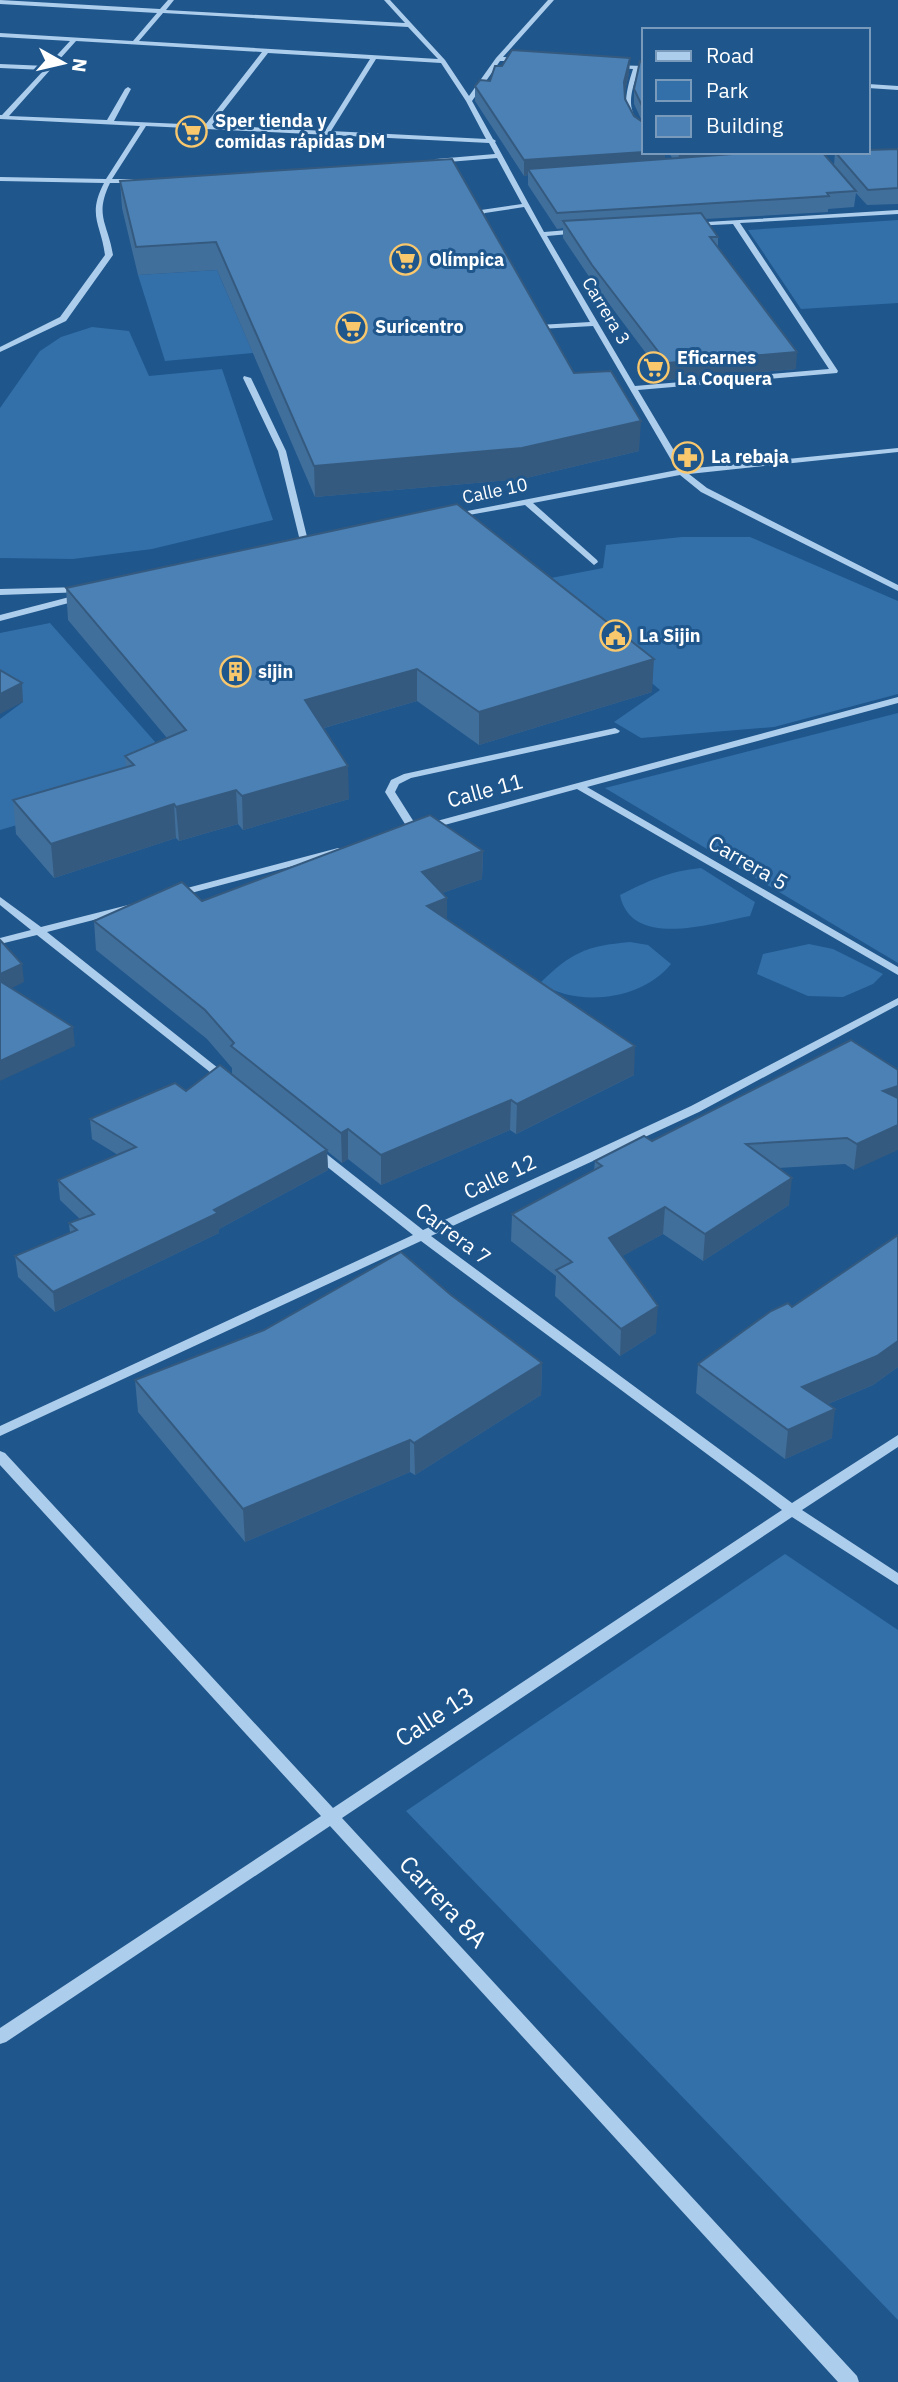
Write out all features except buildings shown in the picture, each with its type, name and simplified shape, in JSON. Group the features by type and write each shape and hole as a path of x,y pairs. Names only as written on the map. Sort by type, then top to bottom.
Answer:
{"street":[{"path":"134,43 171,0"},
{"name":"Carrera 3","path":"387,0 443,61 469,100 542,234 682,472 704,490 898,588"},
{"path":"469,100 498,59 551,0"},
{"path":"0,2 412,25"},
{"path":"0,35 443,61"},
{"path":"2,118 75,39"},
{"path":"207,127 267,50"},
{"path":"327,133 374,57"},
{"path":"498,59 525,60"},
{"path":"0,66 46,68"},
{"path":"609,66 640,68 626,104 630,118 642,132"},
{"path":"870,86 898,89"},
{"path":"109,122 128,89"},
{"path":"2,118 492,141"},
{"path":"0,350 63,318 109,255 108,242 98,215 99,204 108,182 144,124"},
{"path":"429,161 498,156"},
{"path":"0,179 108,182 150,180"},
{"path":"513,181 527,180"},
{"path":"489,239 476,216 478,214 527,205"},
{"path":"680,225 864,211 898,212"},
{"path":"634,388 834,371 735,221"},
{"path":"542,234 583,231"},
{"path":"533,316 546,339"},
{"path":"539,327 596,324"},
{"path":"247,378 282,451 306,549"},
{"path":"762,463 898,450"},
{"name":"Calle 10","path":"448,518 682,472 762,463 898,458"},
{"path":"525,501 594,562"},
{"path":"293,552 319,547"},
{"path":"0,592 88,592 0,618"},
{"name":"Calle 11","path":"400,834 898,700"},
{"path":"414,831 390,792 395,782 615,731"},
{"name":"Carrera 5","path":"579,786 898,972"},
{"path":"160,899 347,849"},
{"path":"0,900 236,1087"},
{"path":"0,941 147,902"},
{"name":"Calle 12","path":"0,1431 695,1109 898,1002"},
{"name":"Carrera 7","path":"301,1139 421,1235 793,1511 898,1580"},
{"name":"Calle 13","path":"0,2037 330,1815 898,1440"},
{"name":"Carrera 8A","path":"0,1456 850,2382"}],"green space":[{"path":"898,220 898,303 801,309 748,230"},
{"path":"217,270 253,353 165,361 138,275"},
{"path":"92,327 129,331 149,376 222,369 273,520 152,549 73,559 0,558 0,408 40,351 61,337"},
{"path":"682,537 750,537 898,601 898,694 774,727 641,738 614,722 660,690 588,629 551,578 603,568 606,545"},
{"path":"50,623 179,769 105,799 0,830 0,719 23,702 0,688 0,633"},
{"path":"898,713 898,963 605,788"},
{"path":"701,868 755,902 750,916 675,929 656,928 640,922 627,912 620,895 659,877"},
{"path":"630,942 648,945 671,964 644,986 609,996 572,996 540,983 561,964 580,952"},
{"path":"809,944 833,949 883,974 873,984 843,997 808,996 757,974 763,954"},
{"path":"785,1554 898,1630 898,2320 406,1811"}],"place":[{"name":"Sper tienda y comidas rápidas DM","path":"192,131"},
{"name":"Olímpica","path":"406,260"},
{"name":"Suricentro","path":"352,327"},
{"name":"Eficarnes La Coquera","path":"654,368"},
{"name":"La rebaja","path":"688,457"},
{"name":"La Sijin","path":"616,636"},
{"name":"sijin","path":"235,672"}]}
